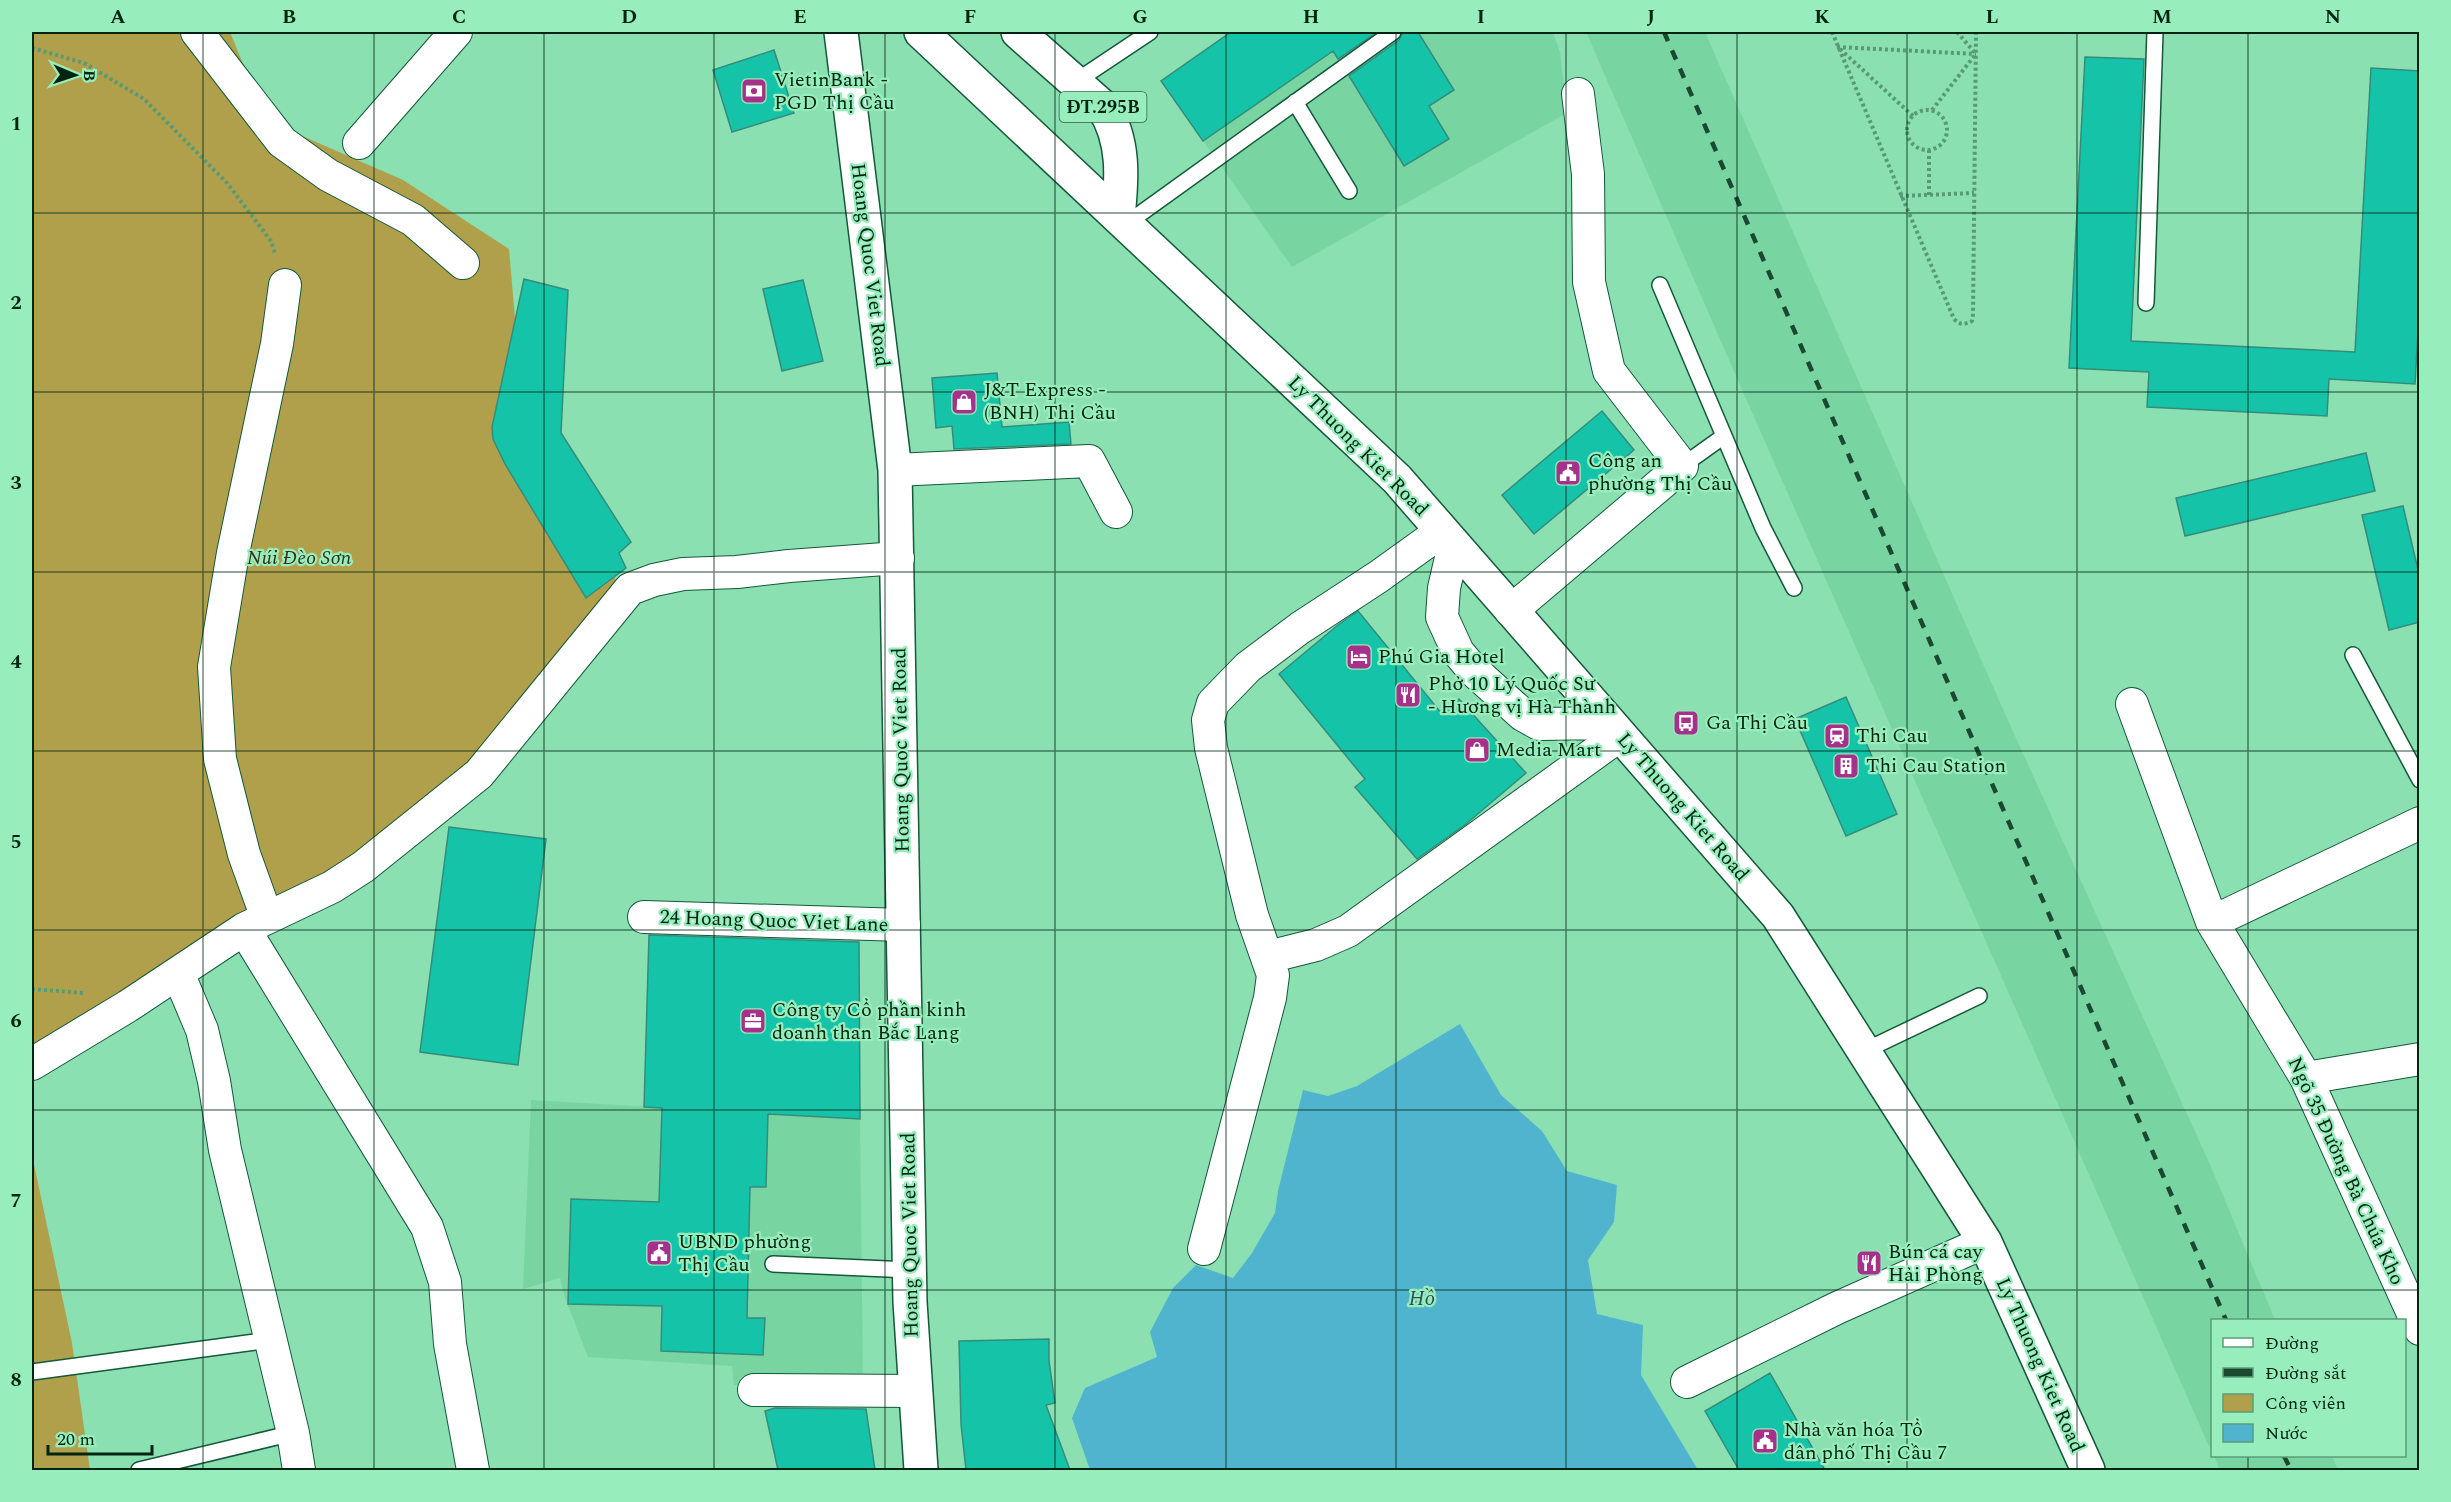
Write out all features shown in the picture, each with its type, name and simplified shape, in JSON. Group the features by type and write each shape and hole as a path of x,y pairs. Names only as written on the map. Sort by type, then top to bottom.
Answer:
{"main road":[{"name":"Hoang Quoc Viet Road","path":"841,32 895,471 910,1270 921,1470"},
{"name":"Ly Thuong Kiet Road","path":"921,32 1397,479 1778,916 1985,1242 2088,1470"},
{"name":"ĐT.295B","path":"1018,32 1103,107 1113,123 1121,163 1122,220"}],"street":[{"path":"197,32 282,142 328,175 413,220 463,263"},
{"path":"359,143 456,32"},
{"path":"1511,611 1682,466 1609,371 1589,282 1588,174 1578,94"},
{"path":"285,285 278,344 233,553 214,667 220,759 244,854 255,924 427,1227 445,1282 450,1344 472,1470"},
{"path":"895,471 1089,460 1116,512"},
{"path":"1448,538 1442,617 1458,652 1473,670 1523,715 1539,724 1614,729"},
{"path":"1204,1248 1270,998 1273,975 1252,915 1211,748 1208,720 1213,703 1256,661 1448,538"},
{"path":"32,1064 255,924 332,887 363,867 479,774 630,589 654,580 683,574 737,572 898,558"},
{"name":"Ngõ 35 Đường Bà Chúa Kho","path":"2132,704 2212,922 2306,1078 2416,1310"},
{"path":"1268,957 1316,945 1348,932 1614,729"},
{"path":"2212,922 2420,823"},
{"name":"24 Hoang Quoc Viet Lane","path":"644,916 904,925"},
{"path":"178,973 202,1030 225,1150 293,1432 299,1470"},
{"path":"2306,1078 2420,1059"},
{"path":"1687,1382 1837,1308 1985,1242"},
{"path":"754,1390 915,1390"}],"lane":[{"path":"1075,82 1149,32"},
{"path":"1122,220 1393,32"},
{"path":"2146,303 2155,32"},
{"path":"1295,102 1349,191"},
{"path":"1660,285 1763,528 1794,588"},
{"path":"1682,466 1724,436"},
{"path":"2353,655 2420,780"},
{"path":"1864,1052 1979,996"},
{"path":"773,1264 910,1270"},
{"path":"32,1372 270,1340"},
{"path":"139,1470 293,1432"}],"path":[{"path":"1832,32 1954,319 1958,323 1965,324 1972,321 1973,314 1976,32"},
{"path":"1957,32 1976,54"},
{"path":"1837,47 1976,54"},
{"path":"1837,47 1913,116"},
{"path":"32,48 84,63 144,99 227,183 271,241 285,285"},
{"path":"1932,111 1976,54"},
{"path":"1921,111 1932,111 1944,120 1946,132 1941,144 1929,150 1917,147 1908,137 1908,124 1913,116 1921,111"},
{"path":"1929,150 1929,195"},
{"path":"1900,196 1974,193"}],"shaded area":[{"path":"1231,32 1553,32 1560,52 1567,113 1292,267 1161,81"},
{"path":"1586,32 1705,32 2006,716 2212,1169 2275,1319 2211,1319 2211,1451"},
{"path":"531,1100 860,1119 863,1388 734,1385 732,1366 588,1357 564,1295 560,1278 523,1289"},
{"path":"2214,1457 2332,1457 2338,1470 2220,1470"}],"green space":[{"name":"Núi Đèo Sơn","path":"32,32 230,32 246,71 291,131 403,180 509,249 523,411 624,595 491,749 392,834 32,1055"},
{"path":"32,1155 72,1343 90,1470 32,1470"}],"water":[{"name":"Hồ","path":"1460,1024 1501,1095 1542,1131 1567,1171 1617,1185 1614,1222 1588,1260 1597,1314 1643,1325 1641,1375 1698,1470 1090,1470 1072,1418 1085,1388 1157,1357 1150,1332 1173,1288 1196,1265 1233,1278 1252,1253 1275,1213 1278,1191 1303,1090 1328,1096 1357,1086"}],"building":[{"path":"1231,32 1377,32 1338,59 1333,51 1203,141 1161,81"},
{"path":"1403,32 1418,32 1454,90 1429,106 1449,139 1404,166 1349,76 1399,40"},
{"name":"VietinBank - PGD Thị Cầu","path":"774,50 794,113 732,132 713,70"},
{"path":"2085,57 2144,59 2131,341 2355,352 2371,68 2420,71 2420,297 2415,384 2329,379 2327,416 2147,407 2149,372 2069,368"},
{"path":"524,279 568,290 561,433 631,542 619,553 626,568 586,598 505,464 493,439 492,427"},
{"path":"803,280 823,361 782,371 763,289"},
{"path":"997,373 1002,427 1069,422 1071,444 954,449 952,426 936,428 932,378"},
{"name":"Công an phường Thị Cầu","path":"1602,411 1634,450 1534,534 1502,495"},
{"path":"2366,453 2375,491 2185,536 2176,498"},
{"path":"2403,506 2420,578 2420,622 2389,630 2362,515"},
{"path":"1358,611 1442,714 1459,699 1526,773 1466,824 1417,859 1355,787 1365,779 1279,674"},
{"name":"Thi Cau Station","path":"1846,697 1897,814 1846,836 1795,719"},
{"path":"449,827 546,839 518,1065 420,1052"},
{"path":"649,935 859,942 860,1119 768,1114 766,1187 750,1187 747,1318 765,1318 763,1355 661,1351 662,1306 568,1304 571,1199 659,1202 662,1108 644,1107"},
{"path":"1049,1339 1049,1361 1055,1403 1046,1405 1070,1470 966,1470 961,1424 959,1341"},
{"name":"Nhà văn hóa Tổ dân phố Thị Cầu 7","path":"1770,1373 1825,1470 1739,1470 1705,1411"},
{"path":"775,1408 866,1409 875,1470 778,1470 765,1411"}],"railway":[{"path":"1664,32 2226,1319"},
{"path":"2284,1457 2291,1470"}],"place":[{"name":"VietinBank - PGD Thị Cầu","path":"754,91"},
{"name":"J&T Express - (BNH) Thị Cầu","path":"964,402"},
{"name":"Công an phường Thị Cầu","path":"1568,473"},
{"name":"Phú Gia Hotel","path":"1359,657"},
{"name":"Phở 10 Lý Quốc Sư - Hương vị Hà Thành","path":"1408,695"},
{"name":"Ga Thị Cầu","path":"1686,723"},
{"name":"Thi Cau","path":"1837,736"},
{"name":"Media Mart","path":"1477,750"},
{"name":"Thi Cau Station","path":"1846,766"},
{"name":"Công ty Cổ phần kinh doanh than Bắc Lạng","path":"753,1021"},
{"name":"UBND phường Thị Cầu","path":"659,1253"},
{"name":"Bún cá cay Hải Phòng","path":"1869,1263"},
{"name":"Nhà văn hóa Tổ dân phố Thị Cầu 7","path":"1765,1441"}]}
